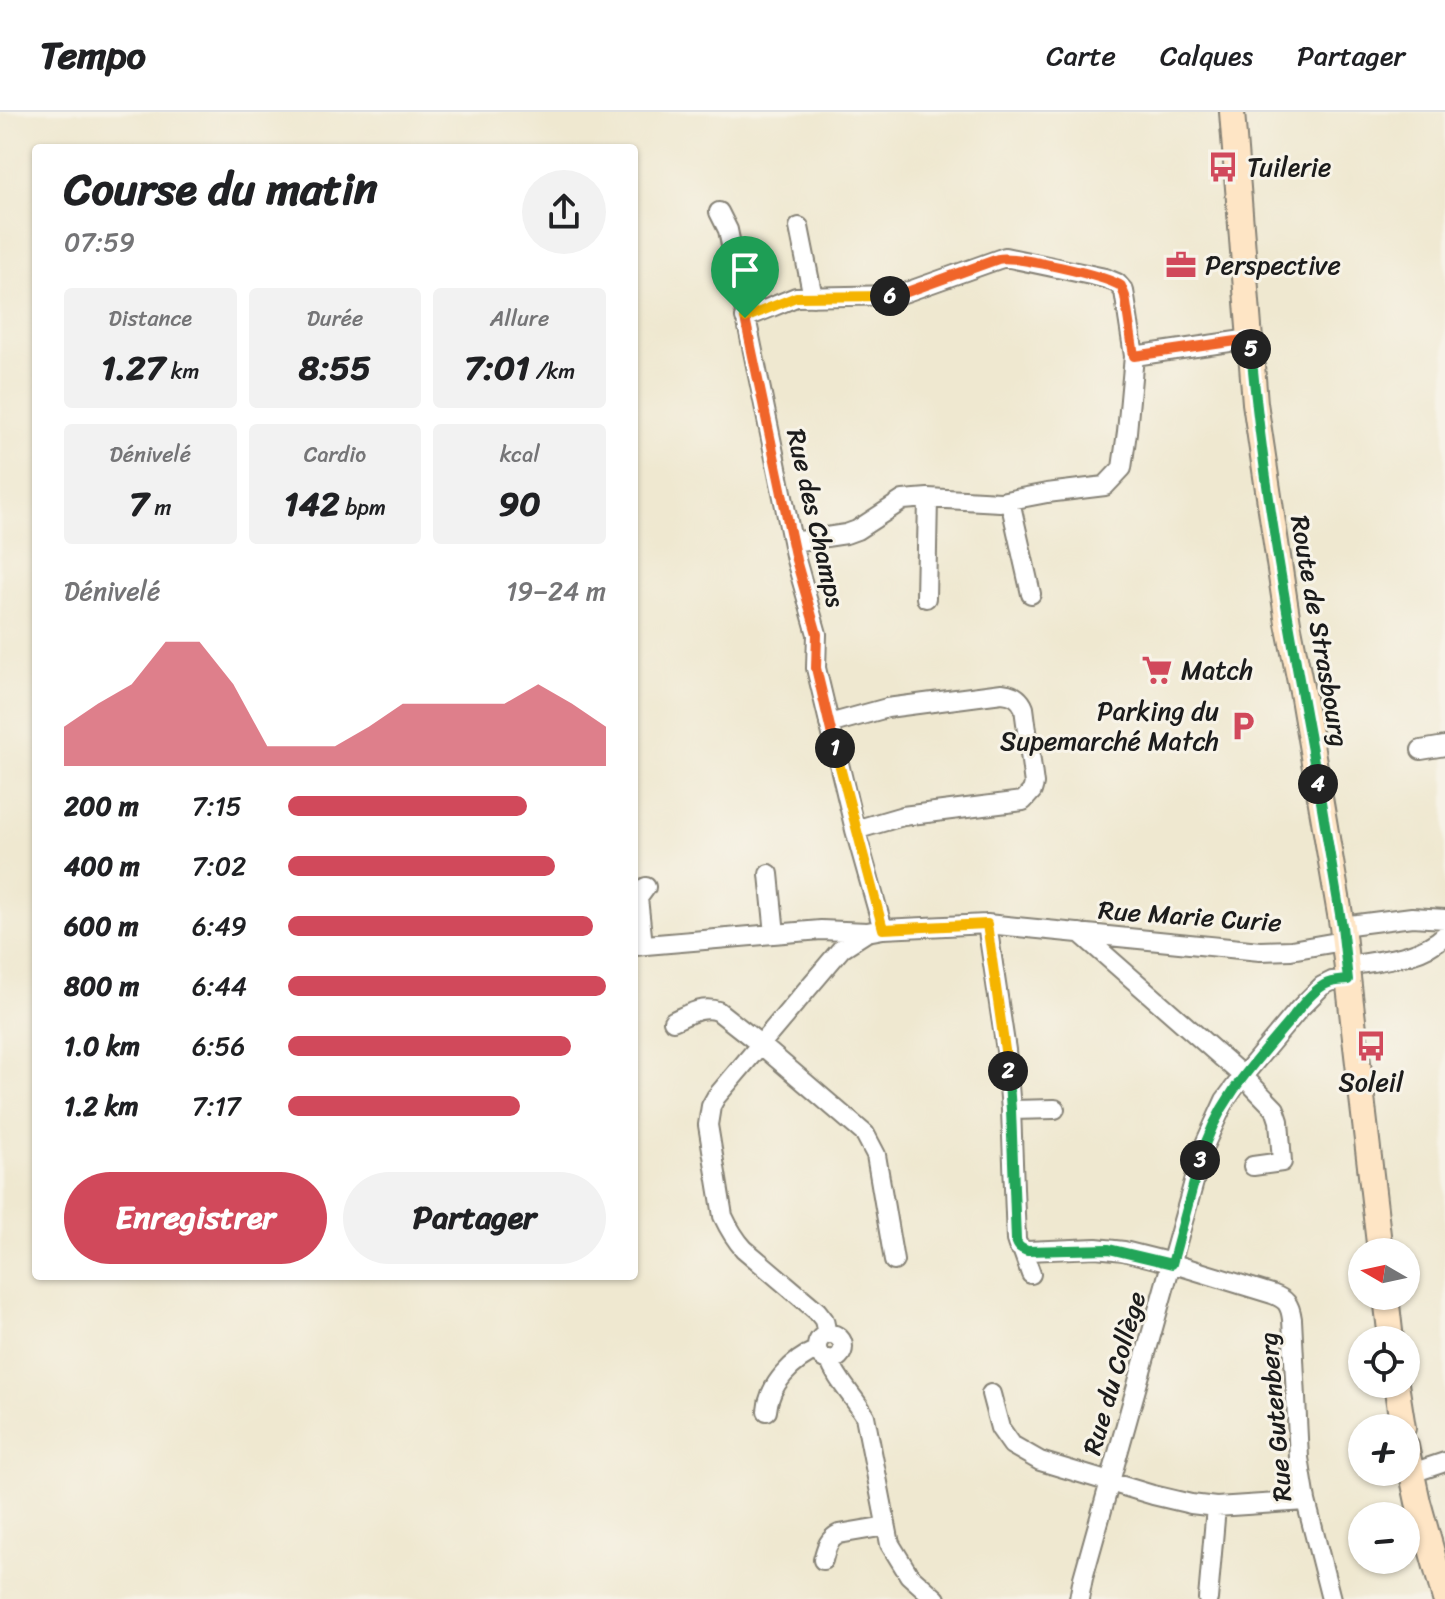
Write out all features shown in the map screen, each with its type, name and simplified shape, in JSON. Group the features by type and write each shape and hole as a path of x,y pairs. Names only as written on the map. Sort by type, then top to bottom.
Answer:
{"main road":[{"name":"Route de Strasbourg","path":"1232,112 1255,403 1288,623 1345,953 1378,1238"},
{"path":"1415,1486 1445,1599"}],"street":[{"name":"Rue des Champs","path":"719,212 728,230 796,560 817,634 816,668 855,830 875,931"},
{"path":"799,227 813,297"},
{"path":"745,318 787,299 898,295 998,259 1014,258 1105,278 1121,286 1125,296 1134,356 1122,468 1105,486 1010,501 903,500 857,530 793,542"},
{"path":"1134,356 1250,339"},
{"path":"926,598 928,498"},
{"path":"1010,501 1031,594"},
{"path":"829,724 887,708 1002,693 1014,695 1024,708 1034,784 1023,801 903,816 855,830"},
{"path":"1421,750 1445,746"},
{"path":"769,874 775,934"},
{"name":"Rue Marie Curie","path":"646,887 638,898 638,945 821,930 875,931 987,924 1260,951 1345,953"},
{"path":"1345,953 1382,919 1445,919"},
{"path":"987,924 1006,1050 1018,1246 1027,1251 1109,1249 1172,1264"},
{"path":"875,931 842,948 716,1097 708,1115 708,1134 723,1216 734,1238 744,1249 821,1316 824,1348 832,1369 865,1416 890,1544 909,1575 936,1599"},
{"name":"Rue Marie Curie","path":"1080,933 1243,1076"},
{"path":"1345,953 1424,950 1445,935"},
{"name":"Rue du Collège","path":"1079,1599 1204,1146 1225,1100 1299,1009 1322,986 1332,981 1345,953"},
{"path":"673,1021 700,1009 718,1011 865,1134 876,1155 894,1261"},
{"path":"1243,1076 1275,1109 1289,1168 1253,1166"},
{"path":"1011,1110 1055,1109"},
{"path":"1022,1249 1031,1274"},
{"name":"Rue Gutenberg","path":"1172,1264 1272,1294 1289,1304 1299,1458 1306,1501 1331,1599"},
{"path":"767,1411 769,1396 777,1382 802,1357 824,1348"},
{"path":"991,1394 1000,1428 1012,1445 1040,1461 1173,1500 1216,1507 1306,1501"},
{"path":"1420,1470 1445,1462"},
{"path":"1208,1599 1216,1507"},
{"path":"823,1560 833,1536 886,1526"}],"place":[{"name":"Tuilerie","path":"1223,167"},
{"name":"Perspective","path":"1181,265"},
{"name":"Match","path":"1157,670"},
{"name":"Parking du Supemarché Match","path":"1243,726"},
{"name":"Soleil","path":"1371,1046"}],"route":[{"path":"1005,257 1105,278 1121,286 1134,356 1250,339 1255,403 1288,623 1342,926 1348,980 1332,981 1322,986 1299,1009 1225,1100 1204,1146 1172,1264 1109,1249 1027,1251 1018,1246 1006,1050 987,924 883,929 855,830 816,668 817,634 796,560 745,318 796,297 898,295 1005,257"}]}
